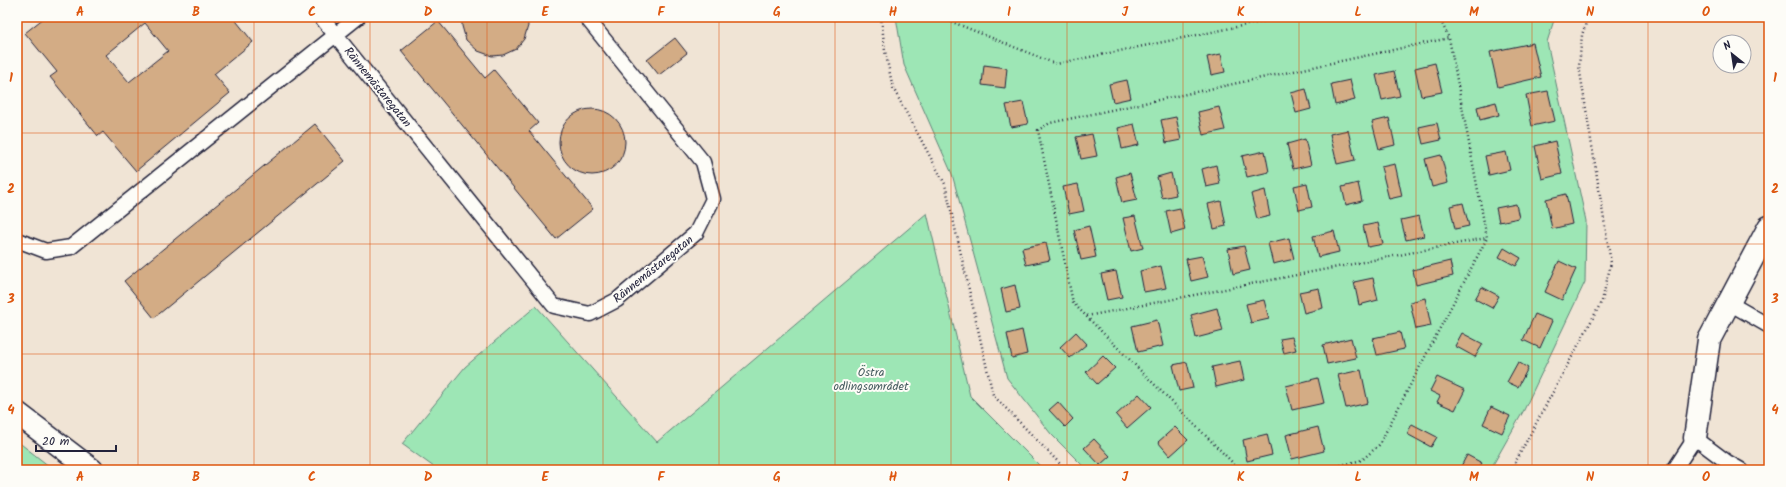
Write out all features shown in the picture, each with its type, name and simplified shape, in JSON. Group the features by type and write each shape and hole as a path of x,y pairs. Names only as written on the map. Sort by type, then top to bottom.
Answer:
{"main road":[{"path":"1695,438 1709,340 1769,227"},
{"path":"17,413 92,470"}],"lane":[{"name":"Rännemästaregatan","path":"321,17 554,306 590,314 617,300 696,233 713,199 704,162 586,17"},
{"name":"Rännemästaregatan","path":"17,240 46,250 71,247 358,17"},
{"path":"1729,303 1769,326"},
{"path":"1674,470 1695,438 1727,462 1741,470"}],"path":[{"path":"881,17 885,51 893,88 945,184 993,396 1066,470"},
{"path":"940,17 1056,64 1285,17"},
{"path":"1321,470 1362,460 1380,445 1487,238 1449,38 1438,17"},
{"path":"1510,470 1602,301 1611,263 1578,66 1582,35 1588,17"},
{"path":"1240,470 1073,302 1038,130 1050,123 1449,38"},
{"path":"1087,316 1487,238"}],"green space":[{"path":"896,17 1555,17 1547,42 1586,221 1585,282 1524,410 1490,470 1087,470 1051,434 1007,378 952,174 904,65"},
{"name":"Östra odlingsområdet","path":"927,213 970,396 1044,470 438,470 402,444 465,367 536,306 657,442"},
{"path":"17,441 54,470 17,470"}],"building":[{"path":"45,17 233,17 253,42 214,74 230,93 136,171 103,132 98,136 50,77 57,72 25,33","holes":["145,23 168,51 129,82 106,55"]},
{"path":"462,17 527,17 528,26 524,39 516,49 503,55 492,56 478,51 466,40 462,26"},
{"path":"438,21 485,78 494,70 538,123 529,131 593,209 556,239 401,51"},
{"path":"675,38 687,53 659,75 647,60"},
{"path":"1533,43 1541,77 1498,87 1490,52"},
{"path":"1221,54 1225,72 1211,75 1207,57"},
{"path":"1435,63 1442,92 1421,96 1415,68"},
{"path":"984,65 1007,68 1005,88 982,85"},
{"path":"1394,71 1400,96 1382,100 1376,75"},
{"path":"1127,80 1131,98 1113,102 1109,84"},
{"path":"1350,80 1355,100 1335,105 1331,84"},
{"path":"1306,89 1311,109 1296,113 1291,93"},
{"path":"1548,91 1555,121 1532,126 1526,95"},
{"path":"1023,102 1028,124 1011,127 1006,105"},
{"path":"1496,102 1499,115 1480,120 1477,107"},
{"path":"1219,107 1225,130 1203,135 1198,112"},
{"path":"592,109 605,112 615,119 622,129 625,142 622,155 615,165 605,172 592,175 579,172 569,165 562,155 559,142 562,129 569,119 579,112"},
{"path":"1176,117 1181,140 1166,143 1161,120"},
{"path":"1389,118 1395,145 1379,149 1372,122"},
{"path":"1437,123 1441,140 1423,144 1419,127"},
{"path":"315,124 345,161 154,318 124,281"},
{"path":"1134,124 1139,145 1122,149 1118,128"},
{"path":"1348,130 1355,160 1337,164 1330,134"},
{"path":"1092,134 1097,156 1081,159 1076,137"},
{"path":"1305,139 1311,165 1293,169 1287,144"},
{"path":"1555,141 1562,174 1542,179 1535,146"},
{"path":"1265,151 1269,172 1247,177 1242,156"},
{"path":"1506,152 1510,170 1489,175 1485,156"},
{"path":"1441,155 1448,183 1432,187 1425,159"},
{"path":"1395,164 1402,196 1389,199 1381,167"},
{"path":"1216,165 1220,184 1206,187 1202,169"},
{"path":"1130,173 1137,200 1122,203 1116,177"},
{"path":"1171,173 1176,195 1162,198 1157,177"},
{"path":"1307,183 1312,207 1299,210 1294,186"},
{"path":"1358,183 1362,201 1346,205 1342,187"},
{"path":"1078,184 1084,211 1069,214 1063,187"},
{"path":"1265,190 1270,216 1257,219 1251,194"},
{"path":"1566,194 1572,224 1552,229 1546,199"},
{"path":"1221,201 1226,226 1214,229 1208,204"},
{"path":"1463,203 1469,226 1455,229 1450,206"},
{"path":"1516,204 1519,218 1499,222 1496,208"},
{"path":"1180,208 1185,230 1171,234 1166,211"},
{"path":"1135,216 1143,248 1131,251 1123,218"},
{"path":"1419,216 1424,236 1406,240 1401,220"},
{"path":"1378,223 1383,244 1368,247 1363,226"},
{"path":"1089,226 1096,257 1081,260 1074,230"},
{"path":"1334,231 1339,252 1318,257 1313,236"},
{"path":"1289,238 1294,259 1273,264 1268,243"},
{"path":"1046,243 1050,260 1026,265 1022,248"},
{"path":"1244,246 1250,270 1233,274 1228,249"},
{"path":"1504,248 1521,258 1516,266 1499,257"},
{"path":"1202,256 1208,277 1191,281 1186,259"},
{"path":"1450,261 1453,276 1416,285 1413,270"},
{"path":"1559,261 1576,269 1562,300 1545,292"},
{"path":"1161,266 1166,288 1144,292 1140,271"},
{"path":"1116,271 1122,297 1107,300 1101,274"},
{"path":"1373,278 1378,300 1359,305 1354,282"},
{"path":"1015,285 1020,309 1006,312 1001,289"},
{"path":"1482,287 1499,296 1492,308 1475,299"},
{"path":"1319,288 1323,308 1304,313 1299,292"},
{"path":"1425,298 1431,326 1416,329 1410,302"},
{"path":"1264,300 1269,319 1251,323 1246,304"},
{"path":"1217,308 1223,331 1196,338 1191,315"},
{"path":"1535,314 1552,321 1540,348 1523,340"},
{"path":"1157,320 1163,346 1138,352 1132,326"},
{"path":"1022,330 1027,354 1012,358 1007,334"},
{"path":"1076,332 1087,344 1070,358 1060,347"},
{"path":"1400,332 1404,349 1377,355 1373,338"},
{"path":"1462,333 1483,344 1475,357 1455,346"},
{"path":"1292,337 1296,350 1284,353 1280,339"},
{"path":"1351,338 1356,358 1327,364 1323,345"},
{"path":"1103,356 1115,368 1097,384 1086,372"},
{"path":"1240,361 1244,380 1216,387 1212,367"},
{"path":"1187,362 1193,388 1179,391 1173,365"},
{"path":"1518,362 1528,368 1518,387 1507,382"},
{"path":"1361,370 1368,403 1346,408 1338,375"},
{"path":"1437,377 1465,390 1455,410 1437,402 1440,396 1430,391"},
{"path":"1318,378 1324,403 1292,410 1286,386"},
{"path":"1139,394 1151,407 1127,428 1116,415"},
{"path":"1058,402 1073,419 1065,427 1049,410"},
{"path":"1491,407 1510,416 1502,433 1483,424"},
{"path":"1412,424 1437,437 1431,447 1407,434"},
{"path":"1175,427 1188,440 1170,456 1158,442"},
{"path":"1318,427 1324,451 1292,459 1286,435"},
{"path":"1267,434 1272,455 1247,461 1243,440"},
{"path":"1094,439 1110,456 1100,465 1084,448"},
{"path":"1467,455 1482,463 1478,470 1459,470"}]}
